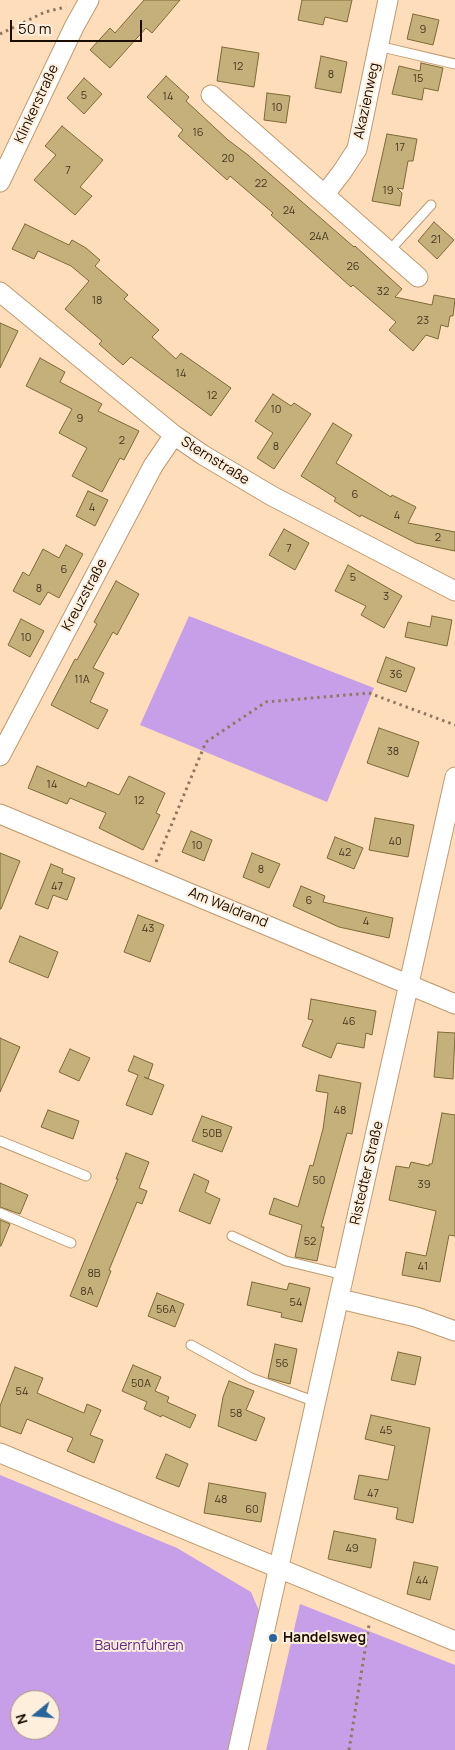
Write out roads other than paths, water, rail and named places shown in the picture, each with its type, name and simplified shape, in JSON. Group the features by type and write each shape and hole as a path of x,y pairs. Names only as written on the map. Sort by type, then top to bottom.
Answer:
{"street":[{"name":"Akazienweg","path":"325,194 357,149 388,0"},
{"name":"Klinkerstraße","path":"1,176 88,1"},
{"path":"211,95 418,277"},
{"name":"Sternstraße","path":"0,292 174,435 203,456 272,496 455,592"},
{"name":"Kreuzstraße","path":"0,756 153,466 174,435"},
{"name":"Ristedter Straße","path":"238,1750 277,1568 340,1300 455,777"},
{"name":"Am Waldrand","path":"0,814 455,1004"},
{"path":"340,1300 416,1317 455,1331"},
{"path":"0,1453 455,1641"}],"lane":[{"path":"378,46 455,64"},
{"path":"389,251 431,205"},
{"path":"0,1141 86,1176"},
{"path":"0,1213 71,1243"},
{"path":"232,1236 286,1261 345,1275"},
{"path":"191,1344 251,1378 316,1402"}],"place":[{"name":"Handelsweg","path":"273,1638"}],"park label":[{"name":"Bauernfuhren","path":"139,1646"}]}
